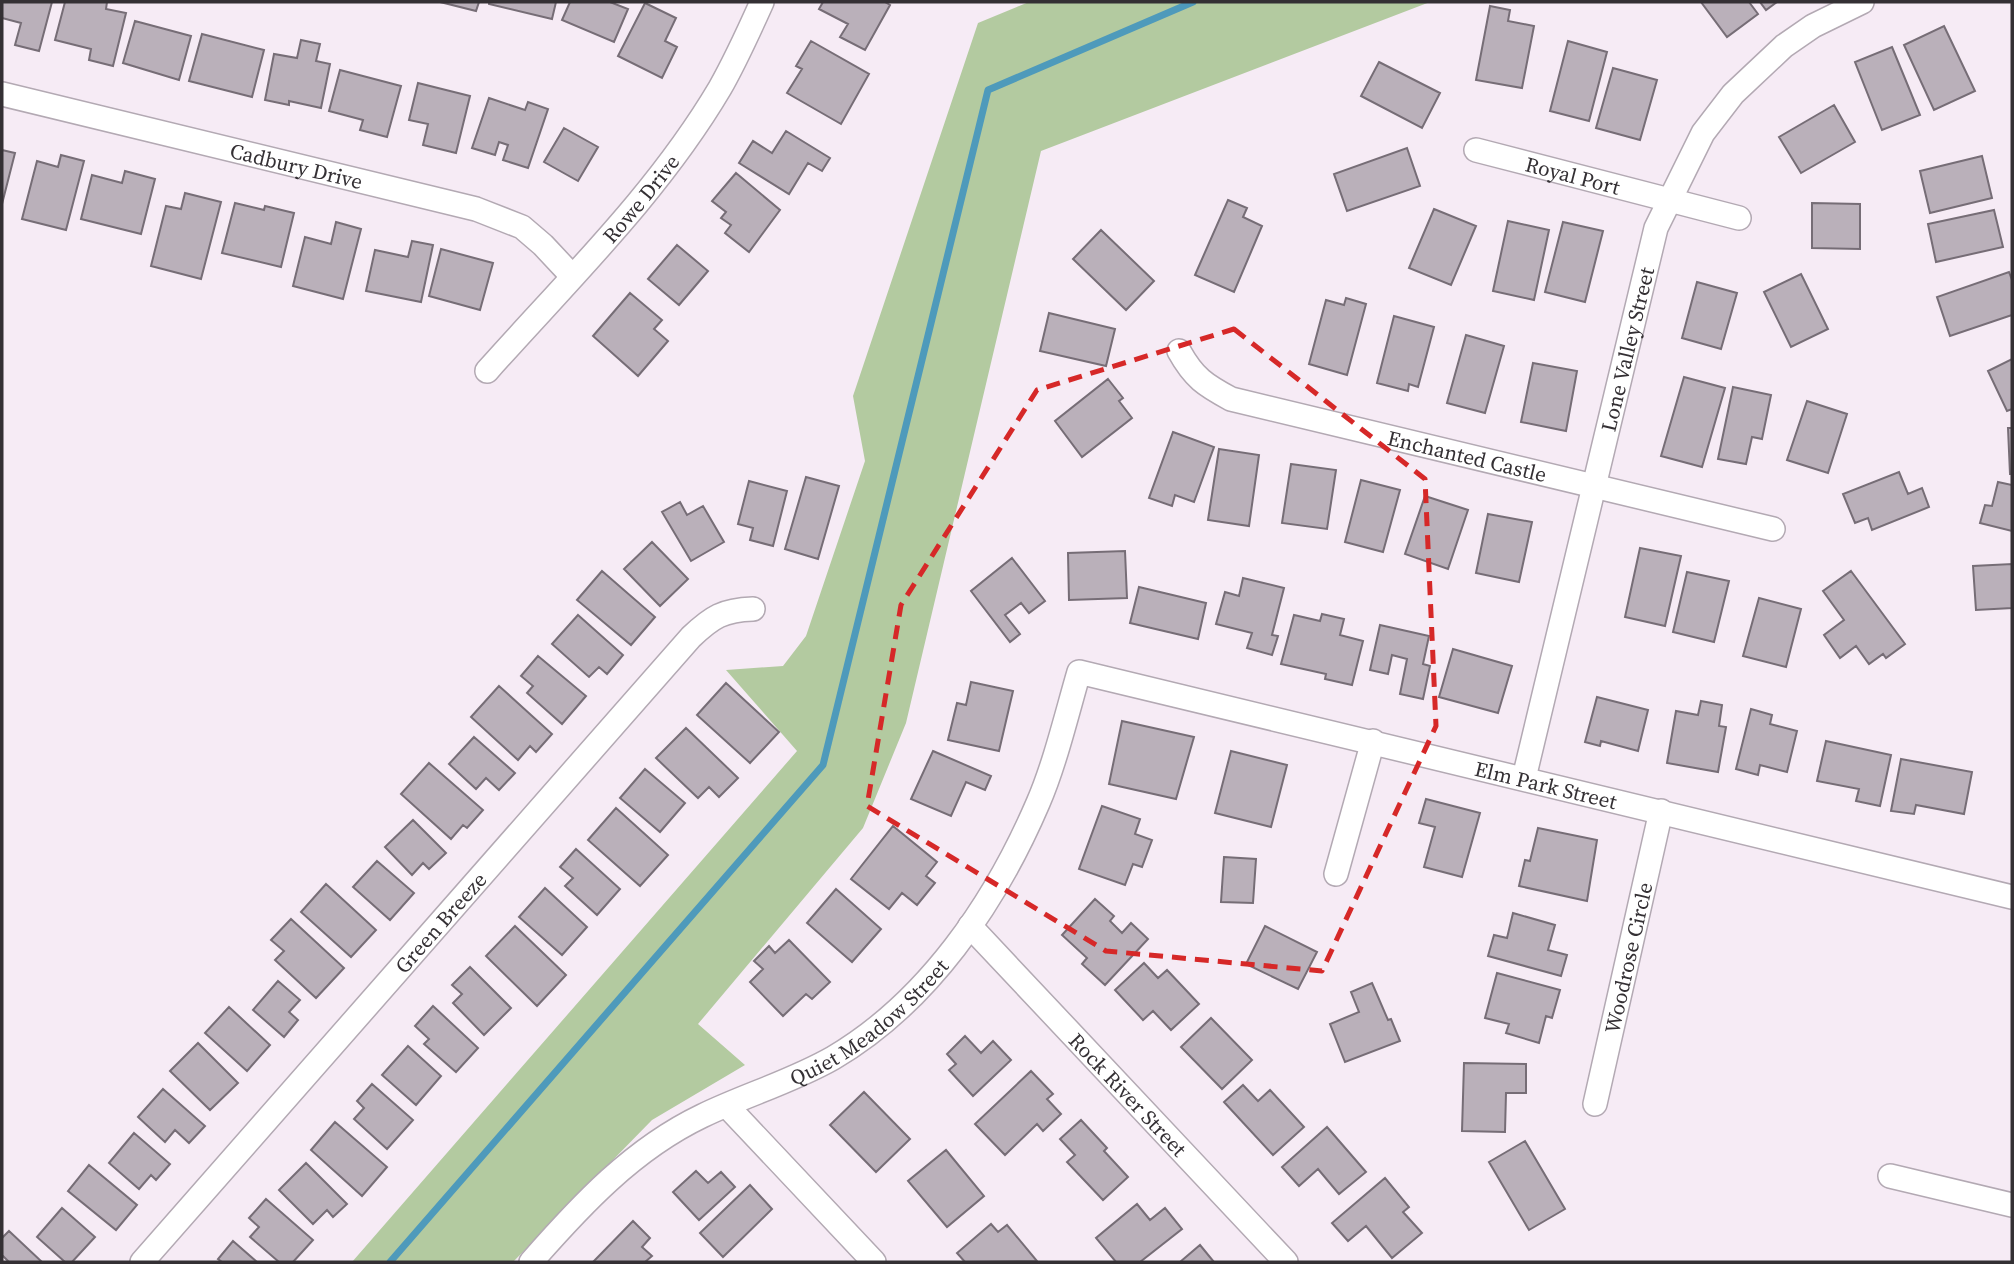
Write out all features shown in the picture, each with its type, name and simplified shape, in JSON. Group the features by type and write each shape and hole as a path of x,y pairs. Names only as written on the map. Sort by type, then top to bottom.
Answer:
{"street":[{"name":"Lone Valley Street","path":"1524,778 1656,228 1668,199 1703,133 1752,74 1784,46 1813,26 1862,2"},
{"name":"Rowe Drive","path":"487,371 633,209 692,131 744,44 757,3"},
{"name":"Cadbury Drive","path":"2,94 476,209 522,228 543,245 572,276"},
{"name":"Royal Port","path":"1476,150 1740,218"},
{"name":"Enchanted Castle","path":"1179,351 1188,368 1203,384 1231,399 1773,529"},
{"name":"Green Breeze","path":"142,1262 691,637 710,619 731,610 752,609"},
{"name":"Elm Park Street","path":"1079,672 2012,897"},
{"name":"Quiet Meadow Street","path":"531,1262 577,1210 619,1171 673,1131 834,1058 873,1031 936,971 970,926 1011,860 1039,800 1079,672"},
{"path":"1336,874 1373,741"},
{"name":"Woodrose Circle","path":"1595,1104 1661,811"},
{"name":"Rock River Street","path":"970,926 1286,1262"},
{"path":"727,1106 874,1262"},
{"path":"1890,1176 2012,1205"}],"highlighted area":[{"path":"1234,329 1425,479 1436,726 1322,971 1106,951 867,806 901,605 1037,390"}],"green space":[{"path":"1029,2 1430,2 1041,151 906,723 863,828 698,1024 745,1065 652,1120 513,1262 352,1262 797,751 726,670 783,666 806,636 865,461 853,396 978,23"}],"building":[{"path":"2,2 52,2 39,51 15,45 21,23 2,18"},
{"path":"65,2 107,2 106,9 126,13 113,66 89,60 91,49 55,40"},
{"path":"440,2 479,2 476,11"},
{"path":"489,2 556,2 552,19"},
{"path":"570,2 610,2 628,9 614,42 562,20"},
{"path":"823,2 885,2 890,5 865,50 840,37 848,24 819,9"},
{"path":"1701,2 1749,2 1758,14 1727,37"},
{"path":"1760,2 1777,2 1766,10"},
{"path":"645,3 676,18 665,41 677,47 662,78 618,56"},
{"path":"1490,6 1510,10 1508,21 1534,26 1522,88 1476,80"},
{"path":"135,21 191,36 179,80 123,63"},
{"path":"1944,26 1975,91 1934,110 1904,45"},
{"path":"202,34 264,50 252,97 189,81"},
{"path":"301,40 320,44 316,61 330,64 321,108 289,101 289,105 265,100 274,54 297,58"},
{"path":"811,41 869,74 841,124 787,93 802,69 796,66"},
{"path":"1568,41 1607,52 1589,121 1550,111"},
{"path":"1892,47 1920,115 1882,130 1855,62"},
{"path":"1379,62 1440,93 1422,128 1361,96"},
{"path":"1613,68 1657,80 1640,140 1596,128"},
{"path":"340,70 401,86 387,137 360,130 363,120 329,111"},
{"path":"418,83 470,96 456,153 423,145 428,124 409,120"},
{"path":"489,98 525,110 528,102 548,109 528,168 503,160 508,145 499,142 495,155 472,148"},
{"path":"1834,105 1855,142 1801,173 1779,137"},
{"path":"564,128 598,147 578,181 544,162"},
{"path":"786,131 830,158 822,171 808,163 789,194 739,163 753,141 772,153"},
{"path":"1407,148 1420,186 1347,211 1334,174"},
{"path":"2,150 15,153 2,204"},
{"path":"61,155 84,161 66,230 22,219 37,161 58,167"},
{"path":"1982,156 1992,198 1930,213 1920,171"},
{"path":"125,171 155,179 141,234 81,219 92,175 122,183"},
{"path":"736,173 780,210 749,252 725,233 731,225 721,218 726,212 712,201"},
{"path":"185,193 221,202 201,279 151,266 166,206 181,209"},
{"path":"1228,200 1247,208 1243,217 1262,226 1234,292 1195,275"},
{"path":"235,203 294,213 281,267 222,253"},
{"path":"1812,203 1860,204 1860,249 1812,248"},
{"path":"1434,209 1476,226 1451,285 1409,268"},
{"path":"1994,210 2003,247 1936,262 1928,224"},
{"path":"1508,221 1549,230 1534,300 1493,291"},
{"path":"336,222 361,229 343,299 293,286 305,237 331,244"},
{"path":"1563,222 1603,231 1585,302 1545,292"},
{"path":"1101,230 1154,281 1126,310 1073,259"},
{"path":"412,241 433,245 421,302 366,291 375,250 408,257"},
{"path":"677,245 708,271 679,305 648,279"},
{"path":"441,249 493,263 480,310 429,296"},
{"path":"2009,272 2012,280 2012,315 1950,336 1937,297"},
{"path":"1801,274 1828,329 1791,347 1764,292"},
{"path":"1697,282 1737,293 1721,349 1682,338"},
{"path":"630,293 662,320 654,329 668,341 638,376 593,336"},
{"path":"1346,298 1366,304 1347,375 1309,364 1326,300 1344,305"},
{"path":"1049,313 1115,329 1106,366 1040,351"},
{"path":"1394,316 1434,327 1418,387 1409,384 1408,391 1377,383"},
{"path":"1466,335 1504,346 1485,413 1447,403"},
{"path":"2012,359 2012,409 2007,411 1988,371"},
{"path":"1533,363 1577,371 1566,431 1521,422"},
{"path":"1684,377 1725,388 1702,467 1661,456"},
{"path":"1108,379 1123,398 1119,401 1132,418 1082,457 1055,421"},
{"path":"1733,387 1771,395 1762,439 1752,437 1746,464 1718,459"},
{"path":"1807,401 1847,414 1828,473 1787,460"},
{"path":"2008,428 2012,428 2012,474 2010,474"},
{"path":"1173,432 1214,447 1194,502 1175,495 1172,506 1149,498"},
{"path":"1219,449 1259,455 1249,526 1208,520"},
{"path":"1291,464 1336,470 1327,529 1282,523"},
{"path":"1899,472 1908,494 1922,488 1929,507 1872,530 1868,518 1855,523 1843,494"},
{"path":"806,477 839,486 818,559 785,549"},
{"path":"1361,480 1400,490 1383,552 1345,542"},
{"path":"749,481 787,491 773,546 750,540 753,528 738,524"},
{"path":"1998,482 2012,485 2012,531 1980,523 1985,505 1992,506"},
{"path":"1425,496 1468,510 1448,569 1405,554"},
{"path":"680,502 687,515 703,506 724,542 691,561 662,512"},
{"path":"1488,514 1532,522 1519,582 1476,573"},
{"path":"652,542 688,579 660,606 624,569"},
{"path":"1640,548 1681,556 1665,626 1625,617"},
{"path":"1125,551 1127,598 1069,600 1068,553"},
{"path":"1012,558 1045,601 1029,613 1021,603 1005,615 1020,634 1010,642 971,591"},
{"path":"2012,564 2012,608 1976,610 1973,566"},
{"path":"602,571 655,617 631,645 577,600"},
{"path":"1851,571 1905,644 1886,658 1883,654 1869,664 1856,646 1840,658 1824,635 1844,620 1823,591"},
{"path":"1687,572 1729,581 1714,642 1673,632"},
{"path":"1243,578 1284,588 1272,635 1278,636 1272,655 1247,648 1252,633 1216,624 1225,592 1239,596"},
{"path":"1139,587 1206,603 1198,639 1130,623"},
{"path":"1759,598 1801,609 1786,667 1743,656"},
{"path":"1322,614 1344,619 1340,635 1363,641 1352,685 1325,679 1326,674 1281,664 1294,615 1320,621"},
{"path":"578,615 623,655 607,674 599,667 589,677 552,644"},
{"path":"1380,625 1429,636 1423,664 1430,666 1423,699 1400,694 1407,659 1392,655 1388,674 1370,670"},
{"path":"1453,649 1512,666 1498,713 1439,697"},
{"path":"538,656 586,696 562,724 527,693 533,686 521,676"},
{"path":"971,682 1013,691 999,751 948,740 957,703 966,705"},
{"path":"726,683 779,732 750,763 697,715"},
{"path":"499,686 552,734 536,752 530,746 518,760 471,717"},
{"path":"1597,697 1648,710 1638,751 1601,741 1600,746 1585,742"},
{"path":"1701,701 1722,705 1719,726 1726,727 1718,772 1667,763 1676,711 1698,715"},
{"path":"1751,709 1772,715 1770,724 1797,731 1787,772 1760,765 1758,775 1736,769"},
{"path":"1122,721 1194,737 1176,799 1109,784"},
{"path":"686,728 738,778 719,797 709,787 698,798 656,758"},
{"path":"474,737 515,773 499,790 486,778 476,789 449,764"},
{"path":"1826,741 1891,755 1880,806 1856,801 1859,789 1817,781"},
{"path":"933,751 991,776 985,790 966,782 951,816 911,799"},
{"path":"1231,751 1287,765 1271,827 1215,813"},
{"path":"1901,759 1972,772 1964,814 1916,805 1914,814 1891,811"},
{"path":"429,763 483,810 467,828 463,825 451,839 401,794"},
{"path":"645,769 685,803 660,832 620,798"},
{"path":"1426,799 1480,813 1462,877 1424,867 1435,827 1419,823"},
{"path":"1102,806 1140,819 1135,834 1152,840 1142,867 1133,864 1125,885 1079,869"},
{"path":"616,808 668,855 640,886 588,840"},
{"path":"413,820 446,853 429,869 423,863 412,875 385,847"},
{"path":"893,826 937,862 926,876 935,883 917,905 902,893 889,909 851,879"},
{"path":"1538,828 1597,840 1587,901 1519,886 1525,860 1530,861"},
{"path":"576,849 620,889 597,915 565,886 573,878 560,867"},
{"path":"1224,857 1256,859 1253,903 1221,902"},
{"path":"377,861 414,893 390,920 353,887"},
{"path":"326,884 376,930 351,957 301,912"},
{"path":"545,888 587,927 562,955 519,917"},
{"path":"836,889 881,929 852,962 807,923"},
{"path":"1095,899 1114,916 1110,921 1122,933 1131,923 1148,939 1105,985 1082,964 1087,958 1062,935"},
{"path":"1513,913 1555,925 1548,950 1567,955 1561,976 1488,956 1494,935 1507,938"},
{"path":"291,919 344,968 316,998 275,960 284,951 271,940"},
{"path":"515,926 566,975 537,1006 486,956"},
{"path":"1265,926 1317,952 1298,989 1246,964"},
{"path":"789,940 830,982 812,999 806,994 783,1016 750,982 763,969 754,961 769,946 775,953"},
{"path":"1144,963 1158,978 1167,970 1199,1004 1171,1030 1153,1011 1143,1020 1115,990"},
{"path":"470,967 511,1008 484,1035 453,1003 462,994 452,985"},
{"path":"1497,973 1560,990 1552,1018 1546,1016 1539,1043 1506,1033 1509,1024 1485,1018"},
{"path":"278,981 300,1000 289,1012 298,1020 284,1037 253,1010"},
{"path":"1372,983 1400,1041 1345,1062 1330,1024 1359,1012 1351,992"},
{"path":"433,1006 478,1048 456,1072 424,1044 429,1039 415,1026"},
{"path":"229,1007 270,1045 247,1071 205,1033"},
{"path":"1211,1018 1252,1060 1222,1089 1181,1047"},
{"path":"965,1036 981,1053 993,1041 1011,1060 973,1096 949,1070 956,1064 947,1054"},
{"path":"198,1043 238,1083 210,1110 170,1071"},
{"path":"408,1046 441,1076 416,1105 382,1075"},
{"path":"1464,1063 1526,1064 1526,1093 1506,1093 1505,1132 1462,1131"},
{"path":"1031,1071 1053,1094 1047,1099 1061,1114 1043,1131 1037,1124 1005,1155 975,1124"},
{"path":"372,1084 413,1120 387,1149 354,1119 364,1108 357,1101"},
{"path":"1243,1085 1258,1101 1270,1090 1304,1127 1273,1155 1224,1102"},
{"path":"163,1089 205,1126 189,1143 175,1130 165,1142 138,1117"},
{"path":"864,1092 910,1139 876,1172 830,1125"},
{"path":"1081,1120 1107,1148 1104,1151 1128,1177 1103,1200 1067,1162 1075,1155 1060,1139"},
{"path":"335,1122 387,1167 362,1196 311,1150"},
{"path":"1327,1127 1366,1172 1339,1194 1318,1169 1299,1186 1282,1167"},
{"path":"134,1133 170,1164 156,1180 151,1175 139,1189 109,1163"},
{"path":"1525,1141 1565,1209 1529,1230 1489,1162"},
{"path":"946,1150 984,1196 947,1227 908,1181"},
{"path":"306,1163 347,1204 333,1217 327,1210 313,1224 279,1190"},
{"path":"89,1165 137,1205 116,1230 68,1191"},
{"path":"696,1171 708,1183 721,1172 735,1187 699,1220 673,1192"},
{"path":"1385,1178 1409,1207 1403,1212 1422,1233 1392,1258 1366,1226 1348,1241 1332,1223"},
{"path":"750,1185 772,1209 723,1257 700,1233"},
{"path":"266,1199 313,1240 293,1262 279,1262 250,1237 259,1227 249,1218"},
{"path":"1137,1204 1150,1220 1165,1208 1182,1229 1140,1262 1116,1262 1096,1238"},
{"path":"62,1208 95,1237 72,1262 65,1262 37,1237"},
{"path":"633,1221 650,1238 642,1247 652,1256 645,1262 593,1262"},
{"path":"991,1224 998,1232 1007,1225 1037,1261 965,1262 957,1253"},
{"path":"9,1231 42,1262 9,1262 2,1255 2,1238"},
{"path":"233,1241 257,1262 222,1262 218,1259"},
{"path":"1200,1245 1214,1262 1180,1262"}],"waterway":[{"path":"390,1262 823,765 988,90 1193,2"}]}
